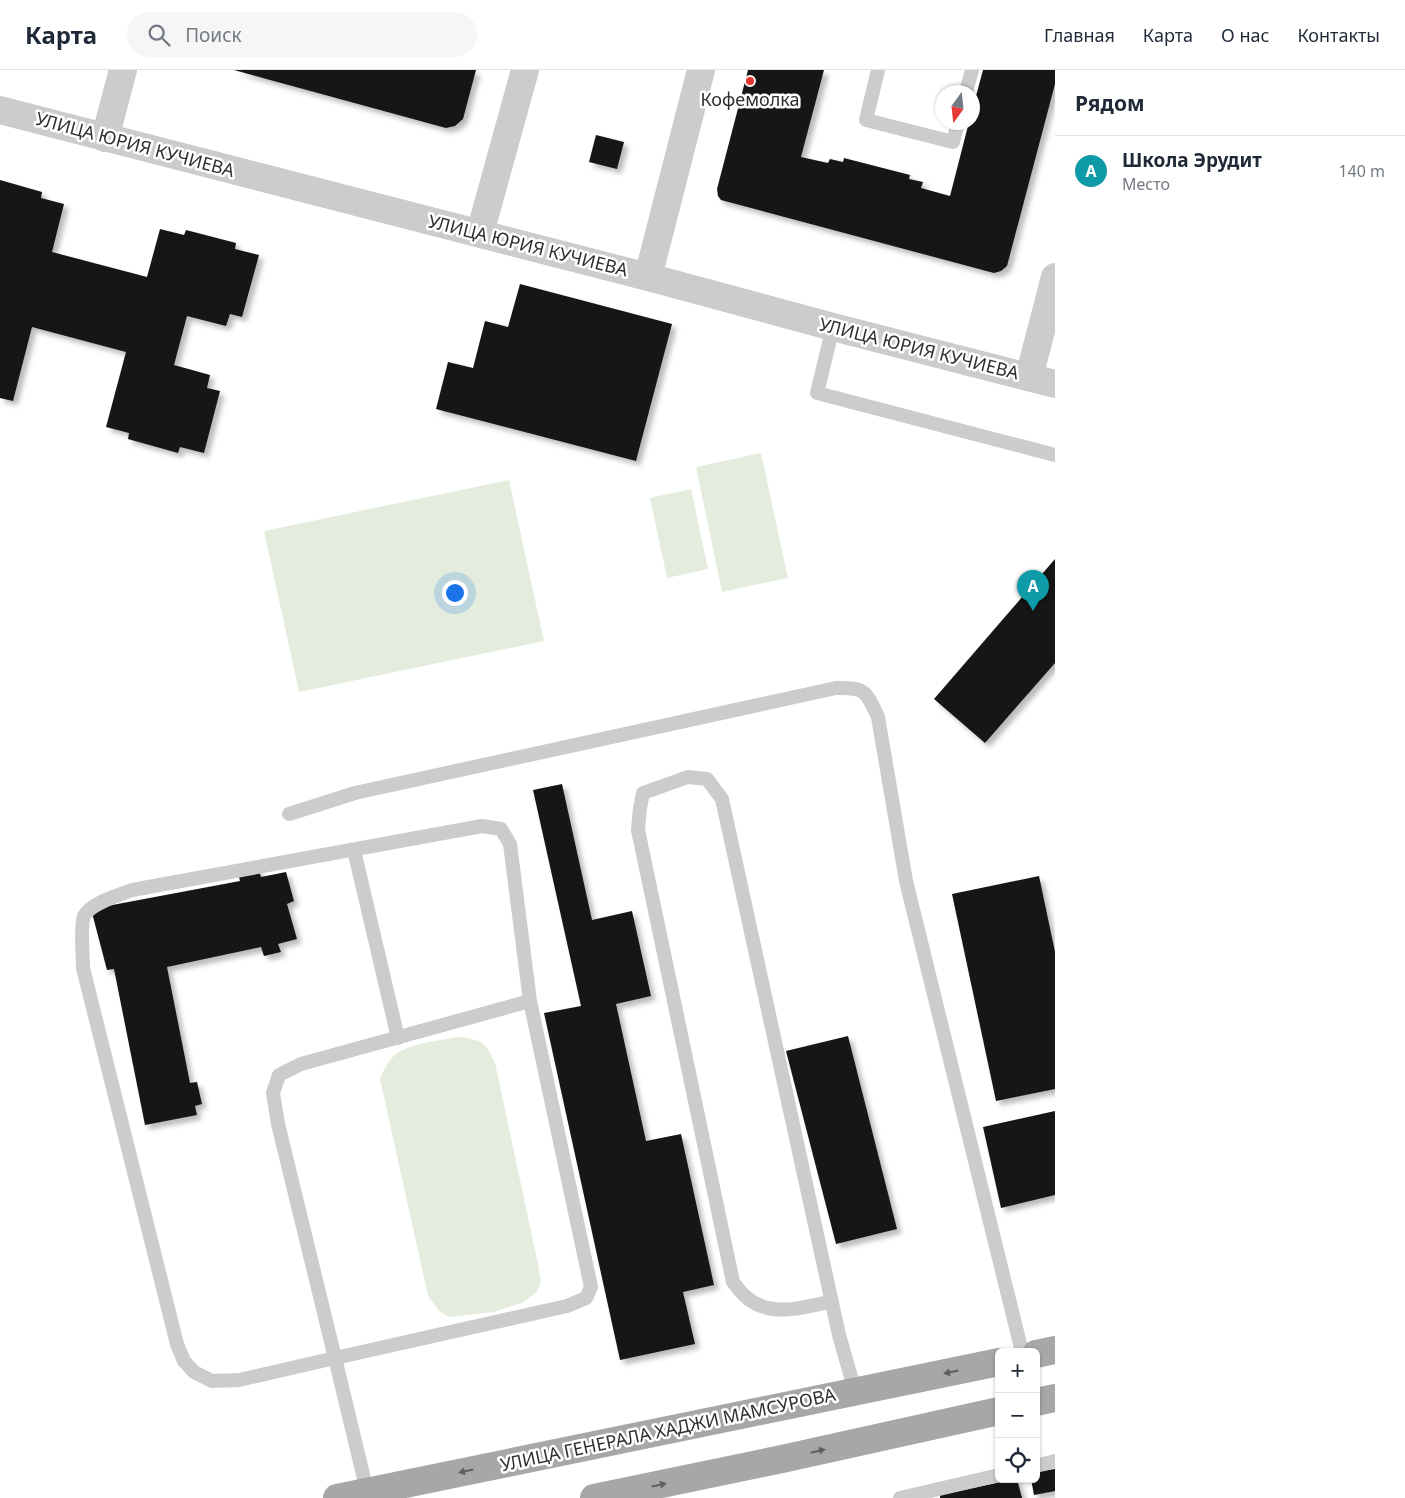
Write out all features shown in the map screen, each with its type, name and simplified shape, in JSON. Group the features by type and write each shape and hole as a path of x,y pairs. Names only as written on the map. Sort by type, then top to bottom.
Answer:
{"main road":[{"path":"1040,1353 1055,1350"},
{"name":"УЛИЦА ГЕНЕРАЛА ХАДЖИ МАМСУРОВА","path":"337,1498 995,1363"},
{"path":"1040,1401 1055,1398"},
{"path":"594,1498 995,1412"}],"street":[{"path":"106,138 123,70"},
{"path":"480,234 525,70"},
{"path":"648,277 701,70"},
{"name":"УЛИЦА ЮРИЯ КУЧИЕВА","path":"0,110 1055,384"},
{"path":"1029,377 1055,277"}],"lane":[{"path":"878,70 866,120 953,142 956,130"},
{"path":"968,85 972,70"},
{"path":"833,327 817,393 1055,455"},
{"path":"288,814 355,793 836,688 855,687 868,695 878,717 906,881 1021,1348"},
{"path":"832,1301 804,1308 765,1309 746,1297 733,1282 638,830 643,793 688,777 708,779 722,799 832,1301 839,1335 855,1391"},
{"path":"482,826 501,829 510,844 530,1001 588,1273 590,1288 586,1298 568,1306 239,1380 212,1381 194,1372 184,1361 178,1344 83,968 82,938 84,917 94,906 132,890 482,826"},
{"path":"354,850 398,1038"},
{"path":"367,1492 278,1124 273,1094 279,1075 301,1064 530,1001"},
{"path":"1040,1465 1055,1461"},
{"path":"900,1498 995,1476"}],"green space":[{"path":"761,453 788,578 722,592 696,467"},
{"path":"509,480 544,641 299,692 264,531"},
{"path":"691,489 708,569 667,578 650,498"},
{"path":"460,1037 482,1043 486,1046 495,1063 541,1283 536,1293 522,1303 493,1312 449,1317 439,1311 428,1296 380,1079 391,1059 397,1053 422,1043"}],"building":[{"path":"234,70 476,70 463,119 455,126 446,128"},
{"path":"748,70 824,70 801,157 828,163 830,159 843,162 844,158 910,175 909,179 923,182 921,188 950,196 967,130 980,130 979,85 983,70 1055,70 1055,84 1007,266 1001,271 994,273 721,200 717,189"},
{"path":"596,135 624,142 617,169 589,162"},
{"path":"0,180 42,192 41,198 64,204 52,252 147,277 160,229 184,235 186,230 236,243 235,249 259,255 242,317 230,314 226,326 187,316 174,365 210,375 207,388 220,391 204,453 180,447 178,453 128,439 129,433 106,427 126,352 32,327 13,401 0,398"},
{"path":"520,284 672,324 636,461 436,409 448,362 473,368 485,321 508,327"},
{"path":"1055,559 1055,663 985,743 934,699"},
{"path":"562,784 592,920 632,911 651,996 616,1004 646,1141 681,1134 714,1285 683,1292 695,1344 620,1360 544,1013 581,1006 533,790"},
{"path":"258,868 261,877 286,872 294,901 287,904 297,939 278,944 281,952 264,956 261,947 167,967 190,1083 197,1082 202,1104 195,1106 197,1115 145,1125 114,969 107,970 91,909 240,881 238,873"},
{"path":"1039,876 1055,952 1055,1089 996,1101 952,894"},
{"path":"848,1036 897,1229 836,1244 786,1051"},
{"path":"1055,1111 1055,1195 1001,1208 983,1127"},
{"path":"1055,1469 1055,1491 1034,1495 1032,1483 1040,1483 1040,1471"},
{"path":"996,1483 1018,1483 1022,1498 940,1498 940,1495"}],"place":[{"name":"Кофемолка","path":"750,81"},
{"name":"Школа Эрудит","path":"1033,611"}]}
